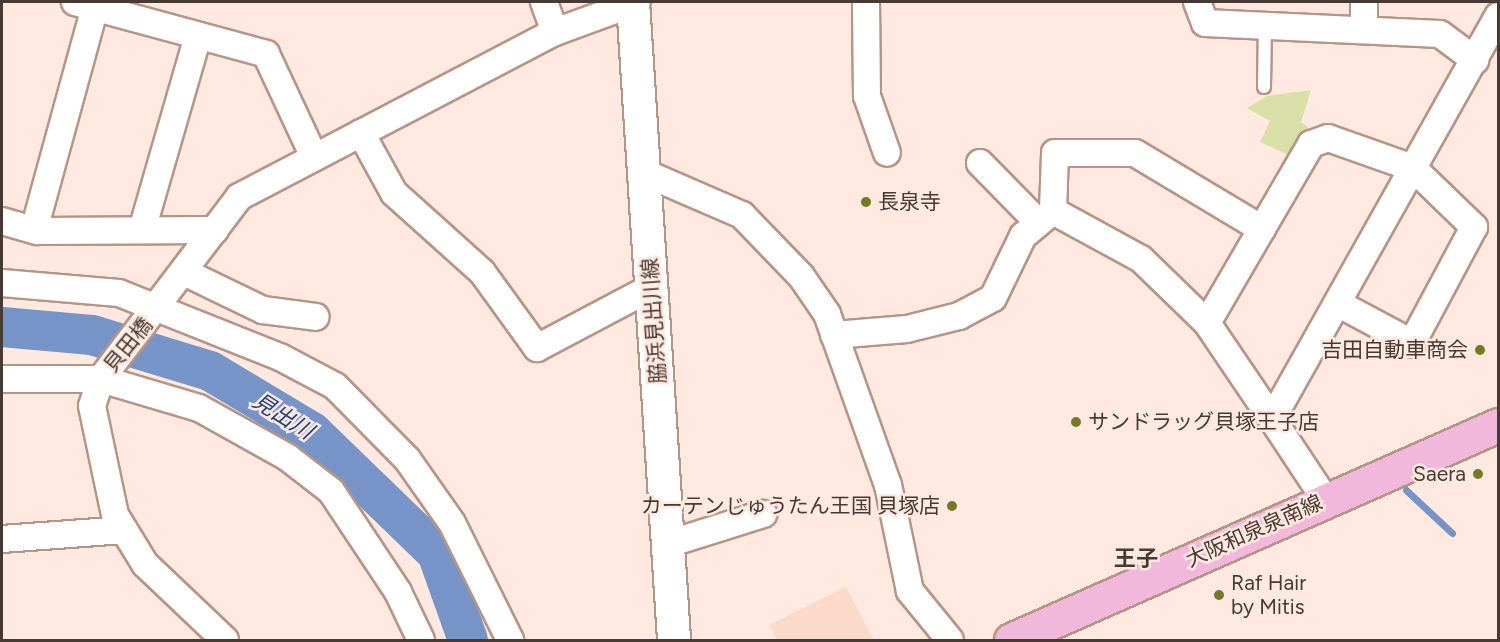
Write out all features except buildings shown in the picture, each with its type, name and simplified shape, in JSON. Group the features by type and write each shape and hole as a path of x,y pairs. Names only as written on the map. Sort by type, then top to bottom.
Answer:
{"main road":[{"name":"大阪和泉泉南線","path":"1011,640 1325,499 1498,425"}],"street":[{"path":"544,2 555,32"},
{"name":"貝田橋","path":"101,379 156,310 239,196 555,32 634,2"},
{"name":"脇浜見出川線","path":"634,2 674,640"},
{"path":"866,2 867,96 887,153"},
{"path":"1197,2 1205,23 1364,27 1440,34 1475,60"},
{"path":"1364,2 1364,27"},
{"path":"34,230 102,6 198,36 266,54 314,157"},
{"path":"1272,419 1339,304 1498,16"},
{"path":"142,230 198,36"},
{"path":"361,133 394,193 482,272 537,348 652,287"},
{"path":"1207,323 1311,144 1328,138 1413,168 1474,227 1412,343 1339,304"},
{"path":"834,334 907,329 959,316 993,298 1023,236 1045,216 1055,153 1135,153 1262,229"},
{"path":"980,163 1045,216 1141,259 1207,323 1325,499"},
{"path":"645,173 742,215 801,276 834,334 888,485 910,591 950,640"},
{"path":"2,220 34,230 215,230"},
{"path":"184,272 263,310 316,317"},
{"path":"2,283 119,293 156,310 280,357 335,386 375,422 452,523 510,640"},
{"path":"2,373 101,379 199,408 287,457 331,491 398,592 421,640"},
{"path":"2,380 57,375"},
{"path":"101,379 92,406 115,515 145,564 225,640"},
{"path":"668,544 763,514"},
{"path":"2,539 124,530"}],"lane":[{"path":"1264,87 1265,24"}],"shaded area":[{"path":"846,587 874,640 777,640 769,625"}],"green space":[{"path":"1311,90 1301,122 1308,127 1291,156 1260,142 1270,121 1247,108 1267,96"}],"waterway":[{"name":"見出川","path":"2,327 92,335 210,371 312,432 437,553 468,640"},
{"path":"1406,490 1452,533"}],"place":[{"name":"長泉寺","path":"866,202"},
{"name":"吉田自動車商会","path":"1480,350"},
{"name":"サンドラッグ貝塚王子店","path":"1076,422"},
{"name":"Saera","path":"1478,474"},
{"name":"カーテンじゅうたん王国 貝塚店","path":"952,506"},
{"name":"Raf Hair by Mitis","path":"1219,595"}],"district":[{"name":"王子","path":"1136,559"}]}
